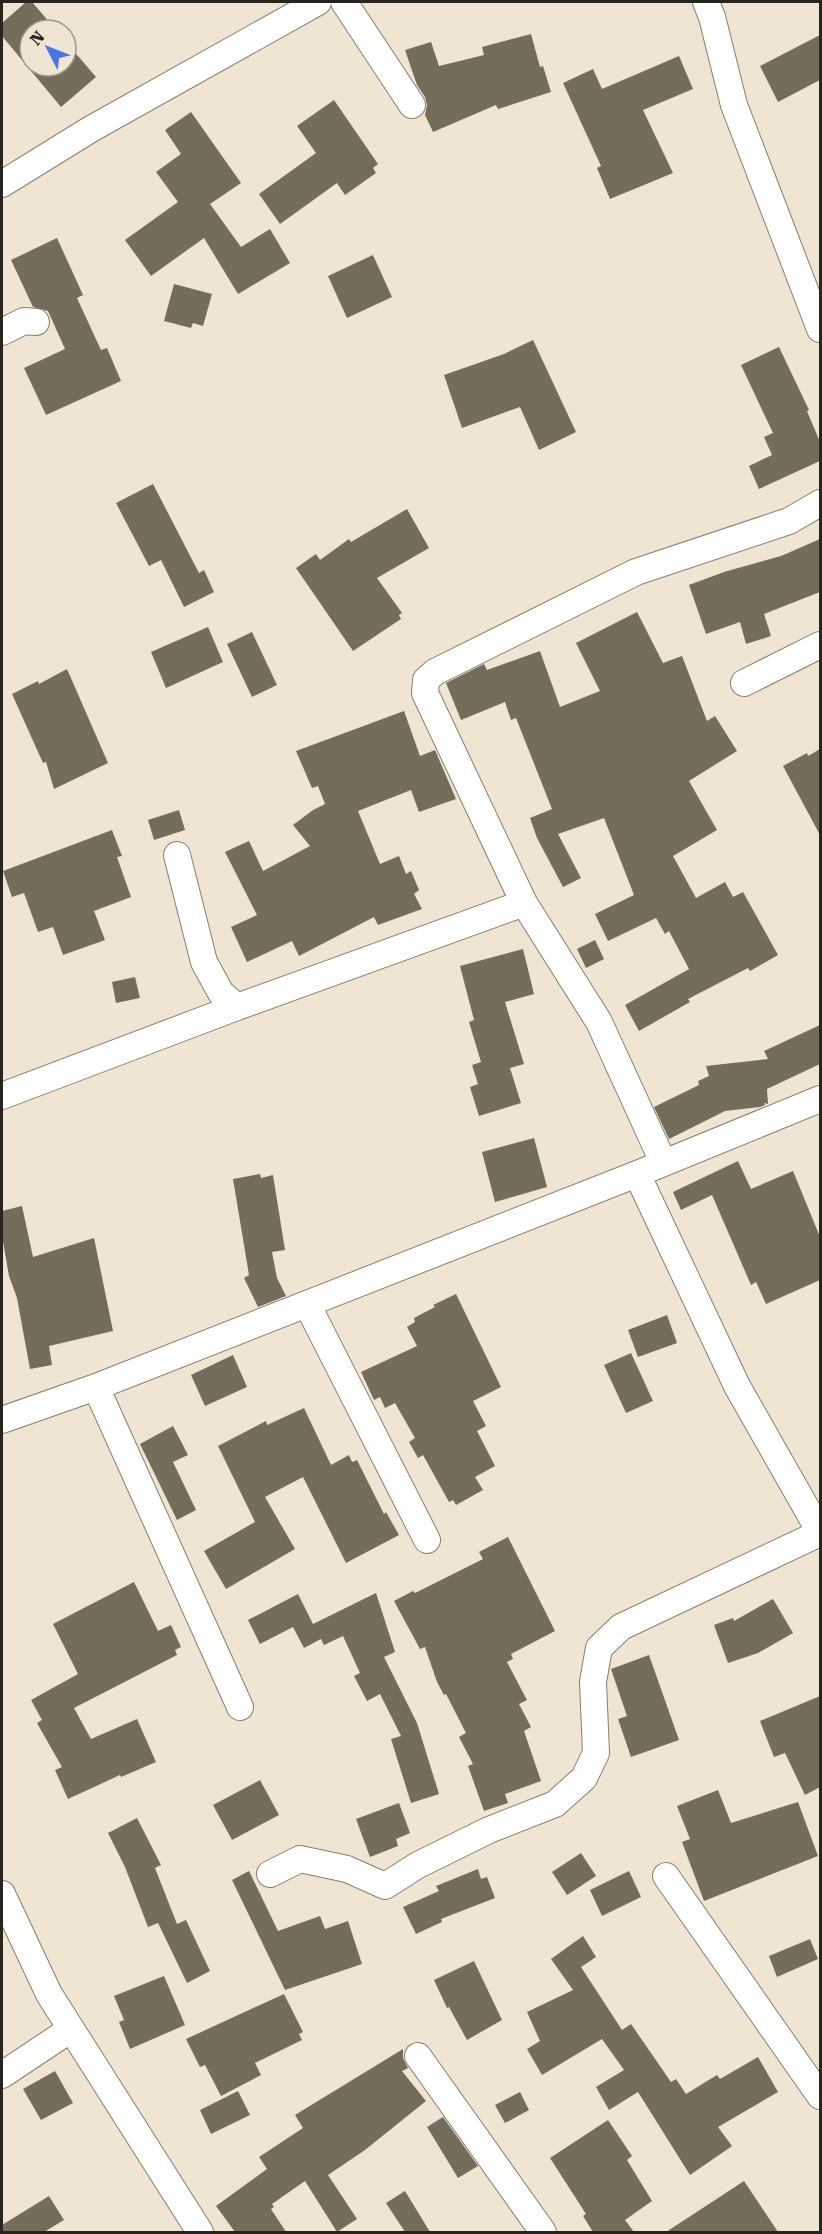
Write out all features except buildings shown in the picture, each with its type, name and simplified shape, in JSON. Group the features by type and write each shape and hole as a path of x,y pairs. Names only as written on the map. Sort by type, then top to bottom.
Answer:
{"street":[{"path":"2,184 91,129 318,2"},
{"path":"344,2 412,105"},
{"path":"706,2 712,17 734,105 820,329"},
{"path":"2,332 24,321 36,322"},
{"path":"663,1162 599,1022 524,903 425,693 426,680 435,672 636,572 789,521 820,503"},
{"path":"744,683 820,645"},
{"path":"177,855 204,962 221,993 237,1007"},
{"path":"2,1096 237,1007 524,903"},
{"path":"2,1420 96,1387 637,1174 820,1099"},
{"path":"270,1874 300,1859 347,1869 385,1886 418,1865 489,1830 555,1804 584,1778 596,1753 593,1682 600,1648 621,1627 820,1532 737,1386 637,1174"},
{"path":"307,1304 428,1540"},
{"path":"96,1387 240,1707"},
{"path":"666,1876 820,2096"},
{"path":"2,1894 49,1994 200,2232"},
{"path":"2,2075 70,2029"},
{"path":"418,2056 535,2230"}]}
